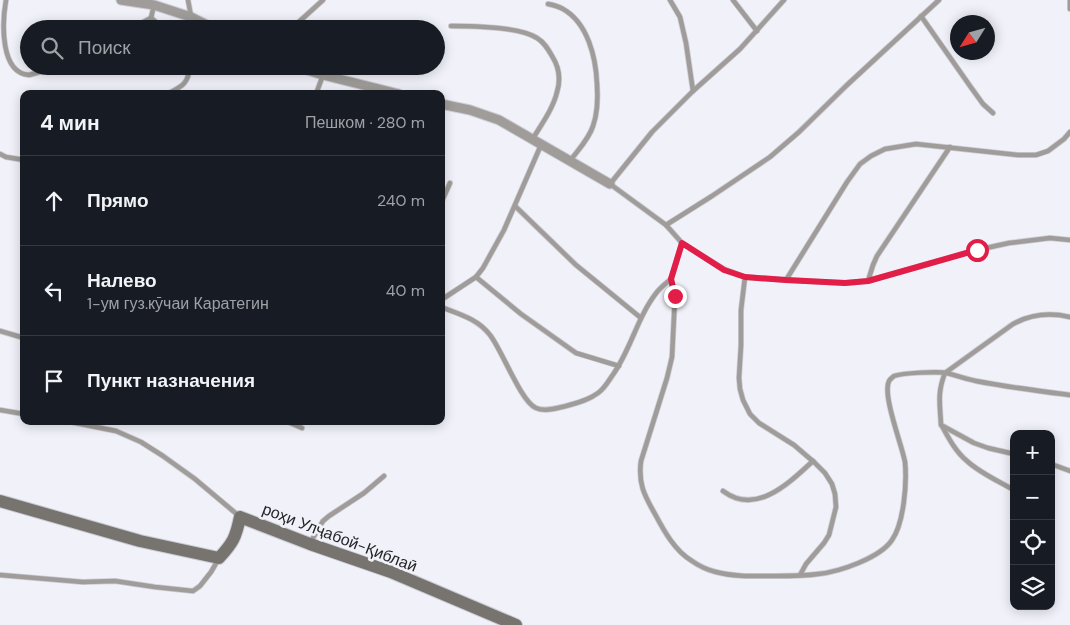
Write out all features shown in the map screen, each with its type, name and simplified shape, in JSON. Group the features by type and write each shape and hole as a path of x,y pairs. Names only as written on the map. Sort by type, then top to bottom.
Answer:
{"street":[{"path":"121,0 154,5 198,20"},
{"path":"323,75 383,90"},
{"path":"445,105 470,110 499,120 610,184"},
{"path":"0,501 140,541 219,558"},
{"name":"роҳи Улҷабой-Қиблаӣ","path":"219,558 232,543 240,517 391,572 516,625"}],"lane":[{"path":"6,0 2,37 5,59 16,72 20,74"},
{"path":"188,0 191,16"},
{"path":"301,20 323,0"},
{"path":"670,0 680,17 693,91"},
{"path":"733,0 757,31"},
{"path":"784,0 740,49 693,91 652,132 610,184 666,225 682,243 724,270 745,277 845,283 868,281 977,250 1009,243 1050,238 1070,240"},
{"path":"666,225 770,158 939,0"},
{"path":"1070,0 1070,9"},
{"path":"548,4 564,10 573,18 589,42 596,67 598,98 593,127 570,161"},
{"path":"147,20 151,18 154,5"},
{"path":"922,16 982,104 993,113"},
{"path":"451,26 470,26 525,33 544,43 557,64 560,76 554,104 532,140"},
{"path":"174,90 188,78 188,75"},
{"path":"317,90 323,75"},
{"path":"786,280 847,182 860,164 871,156 895,146 916,144 1018,155 1036,155 1048,151 1070,132"},
{"path":"445,297 476,277 490,256 504,230 541,145"},
{"path":"868,281 877,256 950,147"},
{"path":"0,154 20,159"},
{"path":"445,194 450,183"},
{"path":"514,206 576,265 641,318"},
{"path":"445,309 474,320 490,334 524,397 537,409 557,408 577,403 600,392 619,366 641,318 656,293 671,279 682,243"},
{"path":"476,277 521,314 576,353 619,366"},
{"path":"745,277 741,310 739,378 743,400 750,414 759,423 794,445 825,473 832,484 835,494 836,508 829,535 806,564 800,575"},
{"path":"671,279 675,296 672,357 641,461 640,482 664,531 674,544 690,560 716,572 739,576 819,574 846,567 883,550 892,540 898,528 904,503 906,478 905,463 888,397 889,381 895,376 945,373 976,381 1070,395"},
{"path":"1010,488 966,461 951,442 941,425 939,394 941,384 945,373 1012,324 1024,318 1039,315 1070,317"},
{"path":"0,331 20,337"},
{"path":"0,410 20,413"},
{"path":"86,425 116,431 141,442 195,479 240,517"},
{"path":"295,425 302,428"},
{"path":"941,425 988,448 1010,453"},
{"path":"723,491 738,499 755,499 786,485 813,461"},
{"path":"1055,465 1070,471"},
{"path":"310,544 323,521 364,493 384,476"},
{"path":"0,574 84,582 115,582 193,590 200,586 219,558"}],"route":[{"path":"675,296 671,279 682,243 724,270 745,277 845,283 868,281 977,250"}]}
